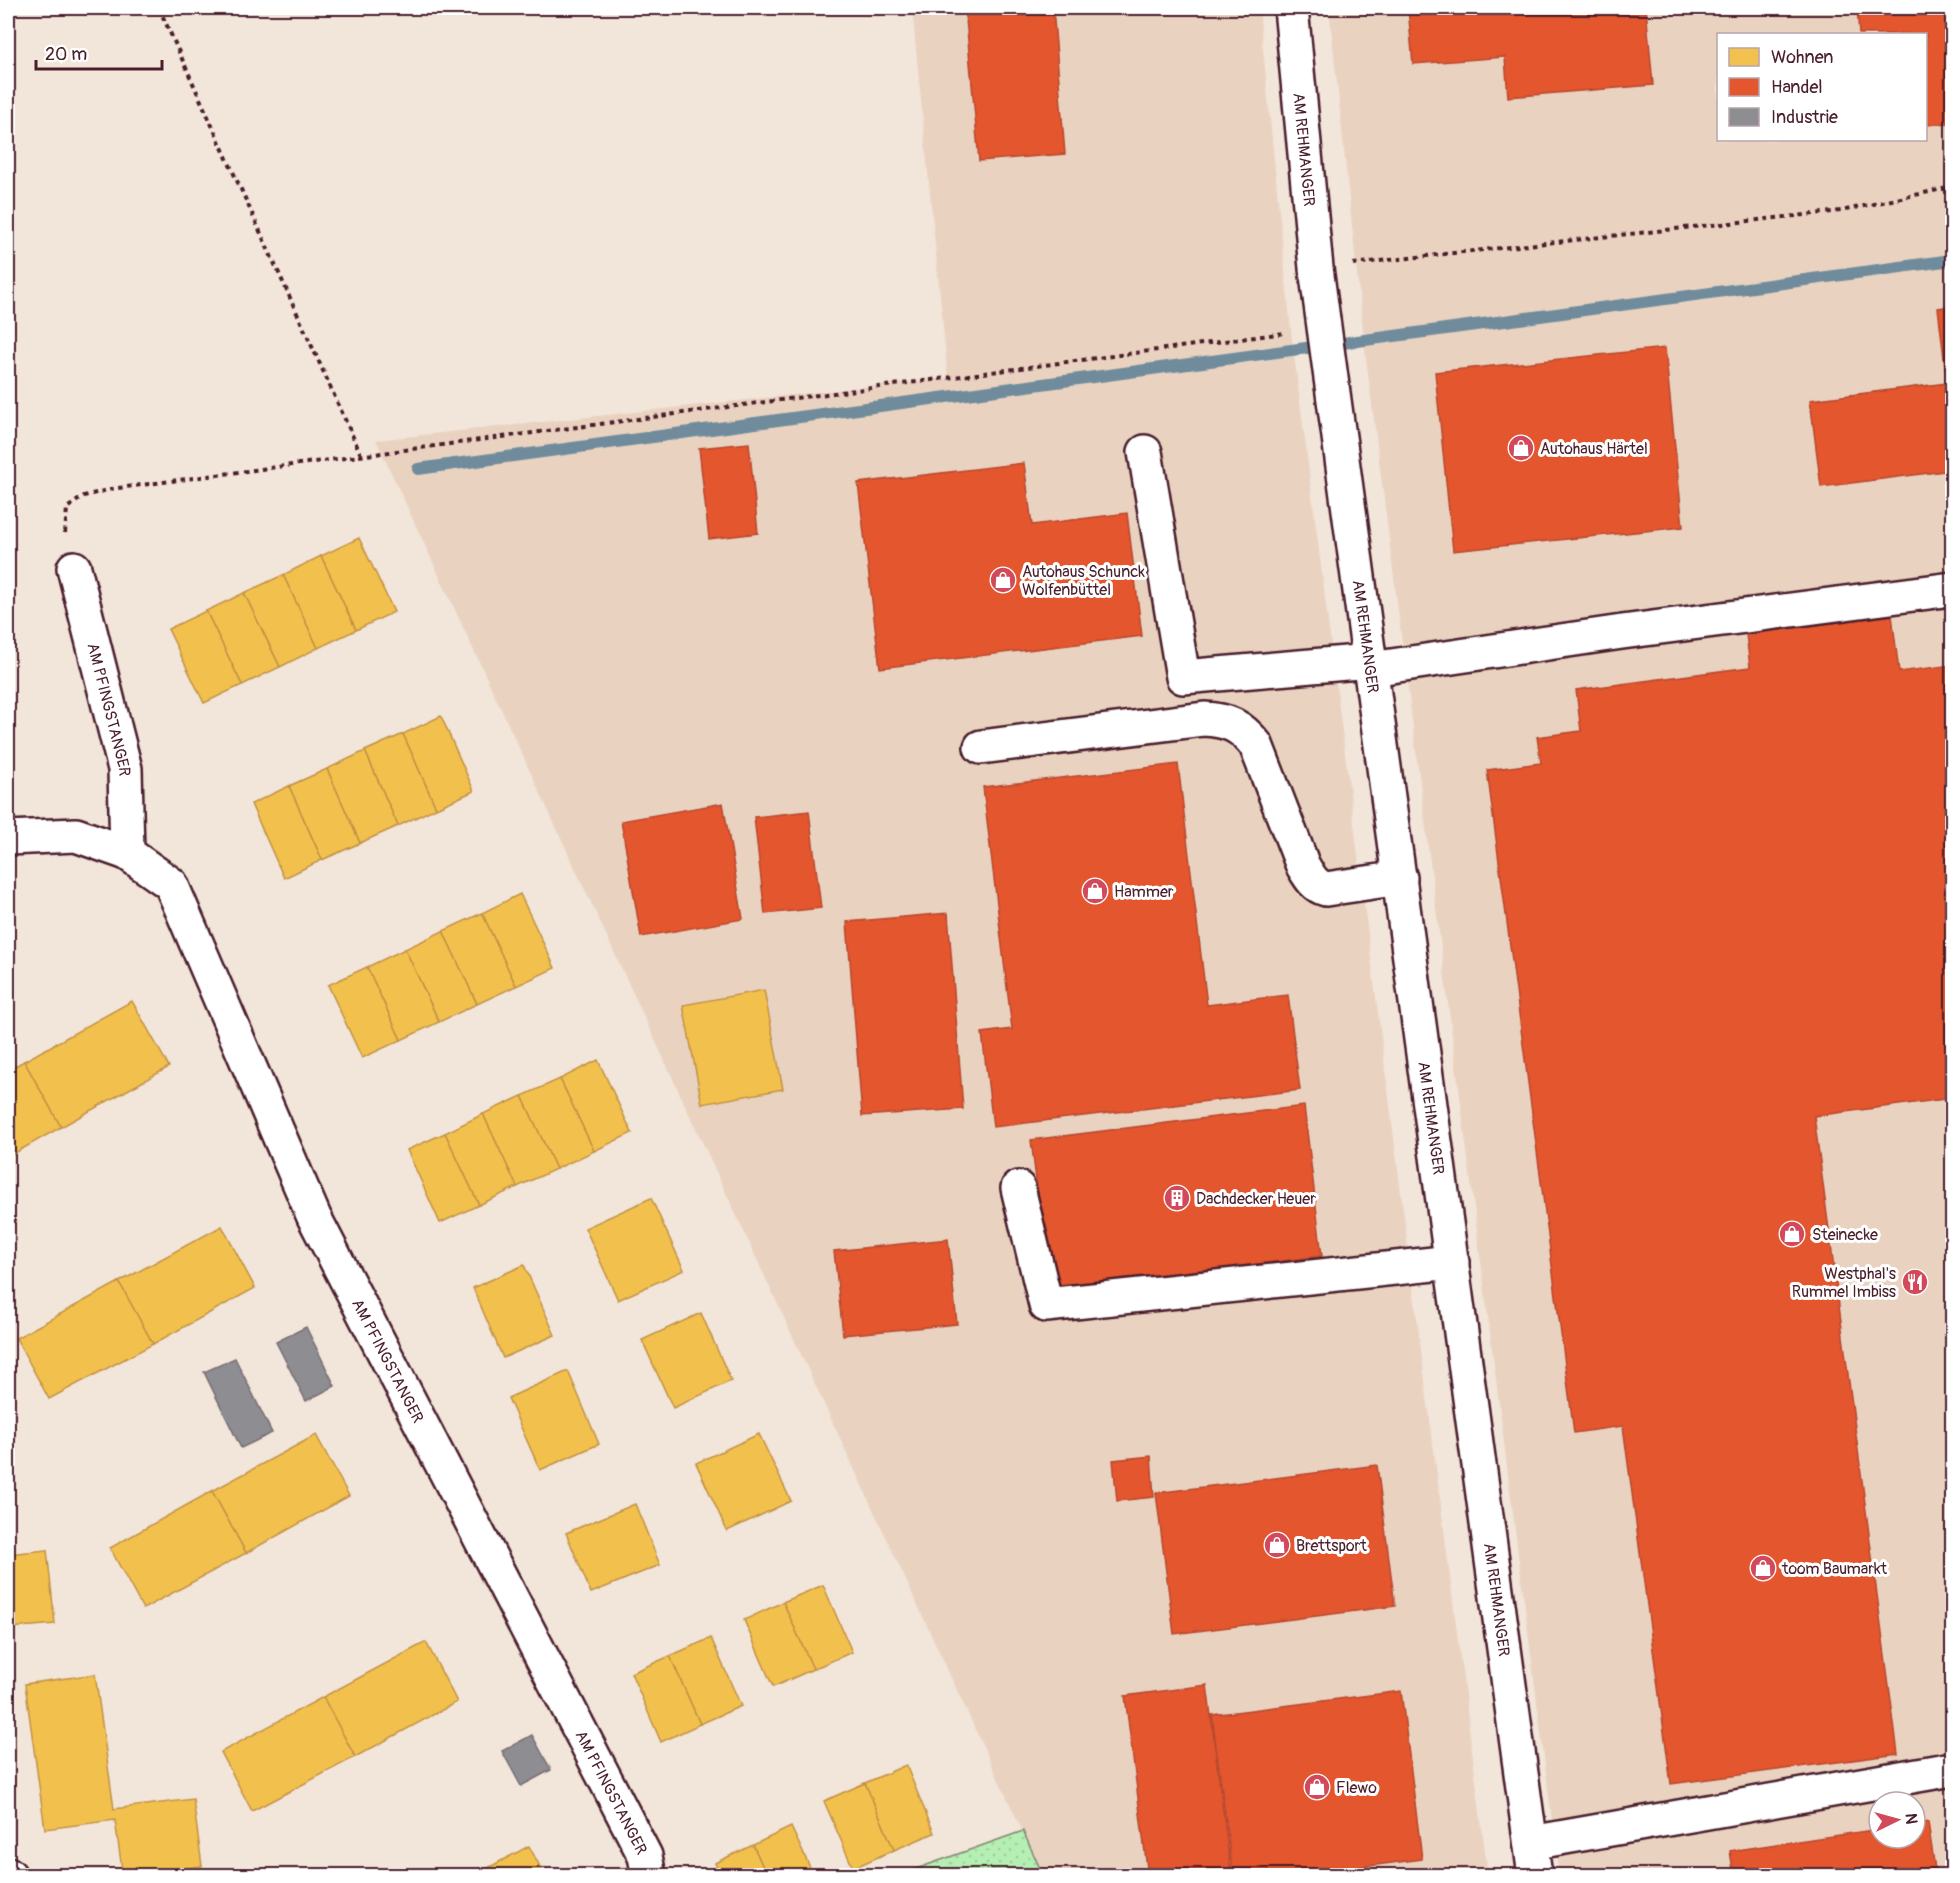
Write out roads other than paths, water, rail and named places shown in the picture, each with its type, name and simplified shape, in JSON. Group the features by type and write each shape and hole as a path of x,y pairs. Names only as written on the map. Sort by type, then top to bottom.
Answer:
{"street":[{"name":"AM REHMANGER","path":"1291,8 1316,268 1535,1875"},
{"path":"1145,452 1183,677 1371,665 1953,589"},
{"name":"AM PFINGSTANGER","path":"74,568 125,769 127,853"},
{"path":"981,747 1204,719 1221,720 1246,732 1256,745 1303,866 1311,880 1326,889 1400,878"},
{"name":"AM PFINGSTANGER","path":"8,838 76,836 127,853 171,884 314,1217 645,1856 649,1875"},
{"path":"1018,1188 1046,1305 1452,1262"},
{"path":"1531,1843 1953,1769"}],"waterway":[{"path":"418,469 1952,260"}],"place":[{"name":"Autohaus Härtel","path":"1521,448"},
{"name":"Autohaus Schunck Wolfenbüttel","path":"1003,580"},
{"name":"Hammer","path":"1095,891"},
{"name":"Dachdecker Heuer","path":"1177,1198"},
{"name":"Steinecke","path":"1792,1234"},
{"name":"Westphal's Rummel Imbiss","path":"1915,1282"},
{"name":"Brettsport","path":"1277,1545"},
{"name":"toom Baumarkt","path":"1763,1568"},
{"name":"Flewo","path":"1317,1787"}]}
